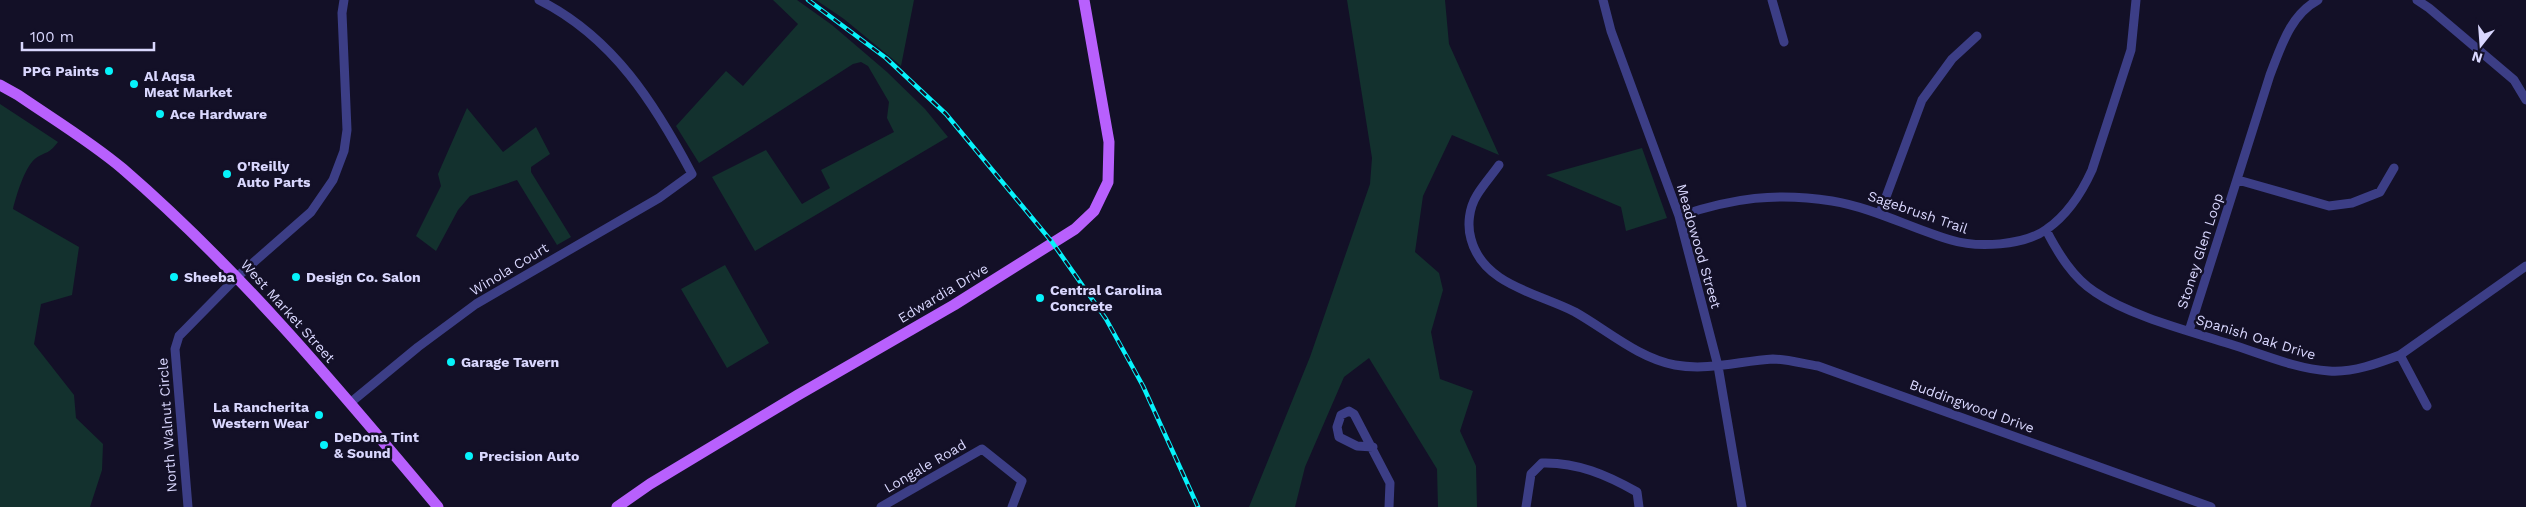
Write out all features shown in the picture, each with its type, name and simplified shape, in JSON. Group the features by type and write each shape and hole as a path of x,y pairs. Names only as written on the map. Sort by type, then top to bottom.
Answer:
{"main road":[{"name":"Edwardia Drive","path":"617,507 650,484 782,405 954,306 1075,229 1089,216 1102,197 1108,182 1110,164 1109,142 1084,0"},
{"name":"West Market Street","path":"0,85 18,94 122,168 238,276 350,403 438,507"}],"street":[{"name":"North Walnut Circle","path":"188,507 175,349 179,336 238,276 311,212 324,195 337,171 344,151 347,130 342,13 344,0"},
{"name":"Winola Court","path":"350,403 418,346 476,304 659,198 692,174 652,103 628,71 589,32 539,0"},
{"name":"Meadowood Street","path":"1602,0 1611,31 1679,216 1718,366 1742,507"},
{"path":"1772,0 1784,42"},
{"name":"Sagebrush Trail","path":"1679,216 1714,204 1743,198 1772,196 1832,201 1880,213 1952,241 1976,245 2005,244 2046,230 2063,215 2084,187 2092,170 2131,50 2136,0"},
{"name":"Stoney Glen Loop","path":"2189,330 2270,74 2286,34 2305,7 2318,0"},
{"path":"2417,0 2514,80 2526,100"},
{"path":"1880,213 1922,100 1952,59 1977,36"},
{"name":"Buddingwood Drive","path":"1499,165 1476,196 1469,221 1469,232 1473,249 1483,264 1494,274 1574,312 1658,360 1688,367 1718,366 1776,359 1818,366 2211,507"},
{"path":"2238,180 2329,206 2352,203 2380,192 2394,168"},
{"name":"Spanish Oak Drive","path":"2046,230 2073,273 2095,292 2121,306 2310,369 2332,372 2356,368 2400,355 2526,266"},
{"path":"2400,355 2427,406"},
{"path":"1373,447 1357,446 1339,438 1337,427 1341,415 1349,411 1354,414 1373,447 1390,483 1389,507"},
{"name":"Longale Road","path":"881,507 982,449 1022,481 1012,507"},
{"path":"1526,507 1531,474 1542,463 1565,462 1619,482 1637,492 1639,507"}],"green space":[{"path":"773,0 797,0 832,25 887,72 925,109 948,137 755,251 712,177 766,150 802,204 830,188 821,170 894,132 887,118 889,102 868,66 861,62 853,64 699,163 676,126 726,71 743,86 798,24"},
{"path":"816,0 914,0 901,66 844,19"},
{"path":"1347,0 1445,0 1449,44 1499,155 1452,135 1423,196 1415,252 1439,273 1443,290 1431,332 1440,379 1473,391 1460,431 1476,466 1477,507 1438,507 1437,469 1369,358 1344,377 1305,467 1295,507 1249,507 1310,357 1370,184 1372,158"},
{"path":"0,104 58,142 32,162 25,174 13,209 79,247 72,295 41,304 34,344 74,395 76,418 103,444 102,470 90,507 0,507"},
{"path":"467,108 503,152 536,127 550,154 531,167 531,172 571,237 557,245 517,180 470,196 458,210 436,251 416,236 441,186 438,174"},
{"path":"1642,148 1667,218 1626,231 1621,207 1546,175"},
{"path":"725,265 769,343 727,368 681,289"}],"railway":[{"path":"808,0 886,58 946,114 1052,242 1106,319 1143,386 1198,507"}],"place":[{"name":"PPG Paints","path":"109,71"},
{"name":"Al Aqsa Meat Market","path":"134,84"},
{"name":"Ace Hardware","path":"160,114"},
{"name":"O'Reilly Auto Parts","path":"227,174"},
{"name":"Sheeba","path":"174,277"},
{"name":"Design Co. Salon","path":"296,277"},
{"name":"Central Carolina Concrete","path":"1040,298"},
{"name":"Garage Tavern","path":"451,362"},
{"name":"La Rancherita Western Wear","path":"319,415"},
{"name":"DeDona Tint & Sound","path":"324,445"},
{"name":"Precision Auto","path":"469,456"}]}
